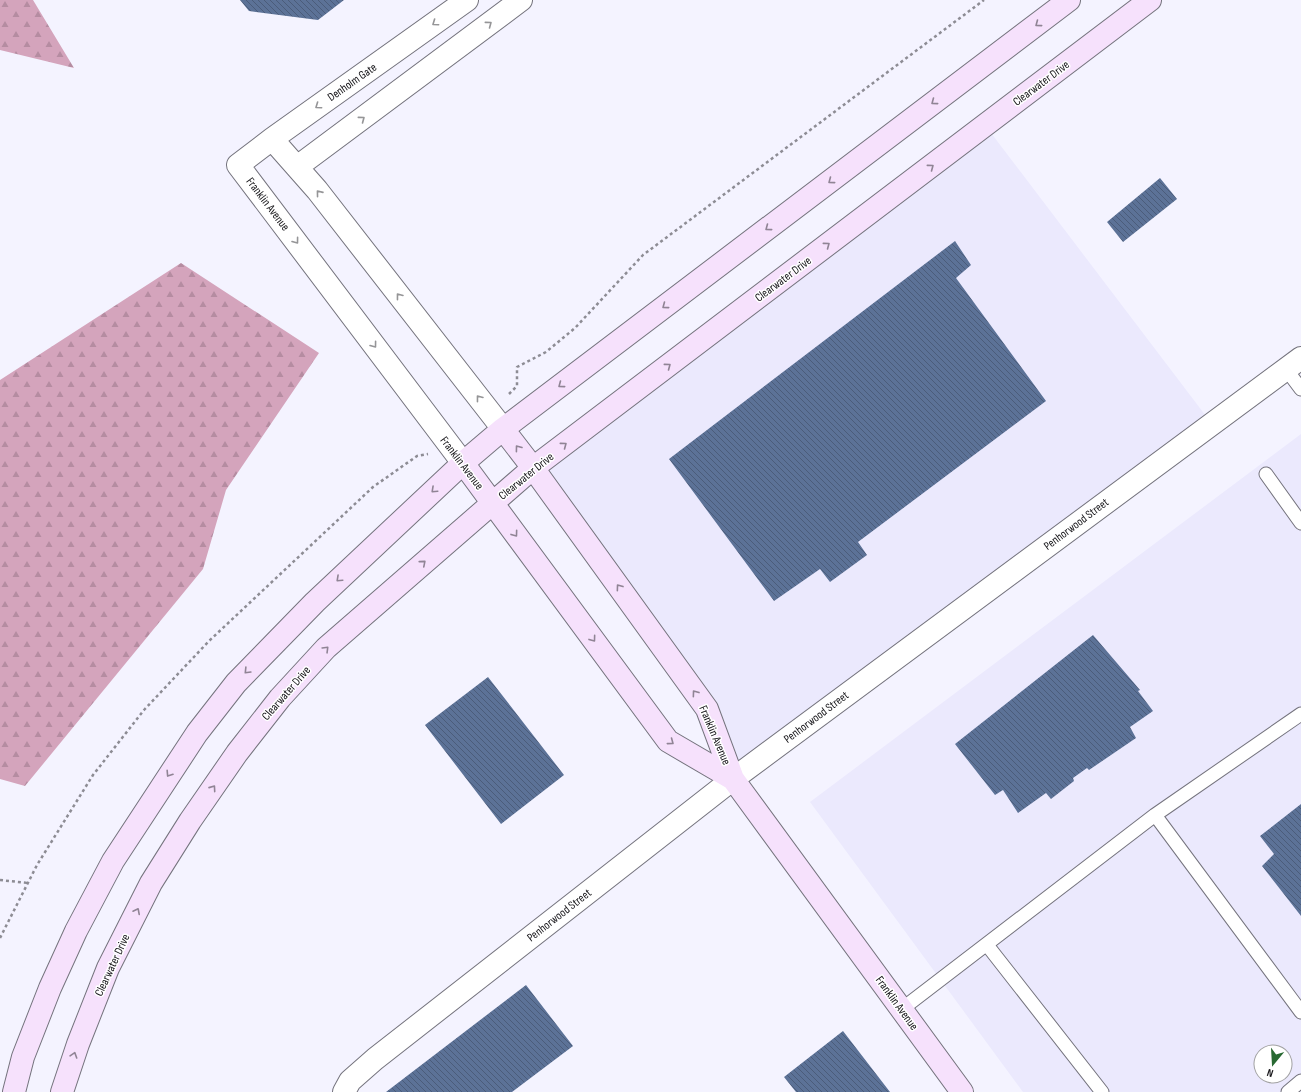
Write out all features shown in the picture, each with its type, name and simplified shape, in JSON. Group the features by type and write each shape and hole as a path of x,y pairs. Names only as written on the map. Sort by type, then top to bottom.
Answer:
{"main road":[{"path":"14,1092 23,1057 50,988 76,931 114,861 197,733 236,683 315,602 463,463 497,421 1069,0"},
{"name":"Clearwater Drive","path":"62,1092 78,1044 108,968 148,890 190,821 237,753 280,698 326,648 533,468 1150,0"},
{"name":"Franklin Avenue","path":"497,421 533,468 707,710 733,779 962,1092"},
{"name":"Franklin Avenue","path":"463,463 668,741 733,779"}],"street":[{"name":"Denholm Gate","path":"238,165 272,139 467,0"},
{"path":"297,167 521,0"},
{"name":"Franklin Avenue","path":"272,139 322,197 497,421"},
{"name":"Franklin Avenue","path":"238,165 463,463"},
{"name":"Penhorwood Street","path":"344,1092 350,1081 374,1059 733,779 1294,363"}],"lane":[{"path":"1294,363 1301,389"},
{"path":"1266,474 1301,523"},
{"path":"902,1009 1155,815 1301,714"},
{"path":"1155,815 1301,1012"},
{"path":"987,944 1102,1092"},
{"path":"1288,1092 1301,1082"}],"path":[{"path":"497,421 517,386 517,366 546,352 575,328 643,255 984,0"},
{"path":"0,938 38,865 93,776 144,710 210,641 373,487 417,456 435,453 449,446"},
{"path":"0,880 28,883"}],"shaded area":[{"path":"985,125 1212,424 733,779 707,709 533,468"},
{"path":"1301,434 1301,1092 1023,1092 810,802"}],"green space":[{"path":"0,0 33,0 74,68 0,50"},
{"path":"181,263 319,353 226,490 203,569 25,786 0,779 0,380"}],"building":[{"path":"240,0 344,0 318,20 249,11"},
{"path":"1160,178 1177,199 1123,242 1107,222"},
{"path":"955,241 971,265 956,278 1046,401 858,542 867,555 830,582 820,569 774,601 669,459"},
{"path":"1093,635 1140,690 1138,691 1153,711 1130,727 1136,738 1089,770 1087,768 1073,778 1074,781 1051,799 1046,793 1018,813 1003,790 995,795 955,744"},
{"path":"488,677 564,775 501,824 425,725"},
{"path":"1301,804 1301,916 1262,866 1274,854 1260,836"},
{"path":"526,985 573,1046 512,1092 386,1092"},
{"path":"843,1031 890,1092 796,1092 784,1077"}]}
